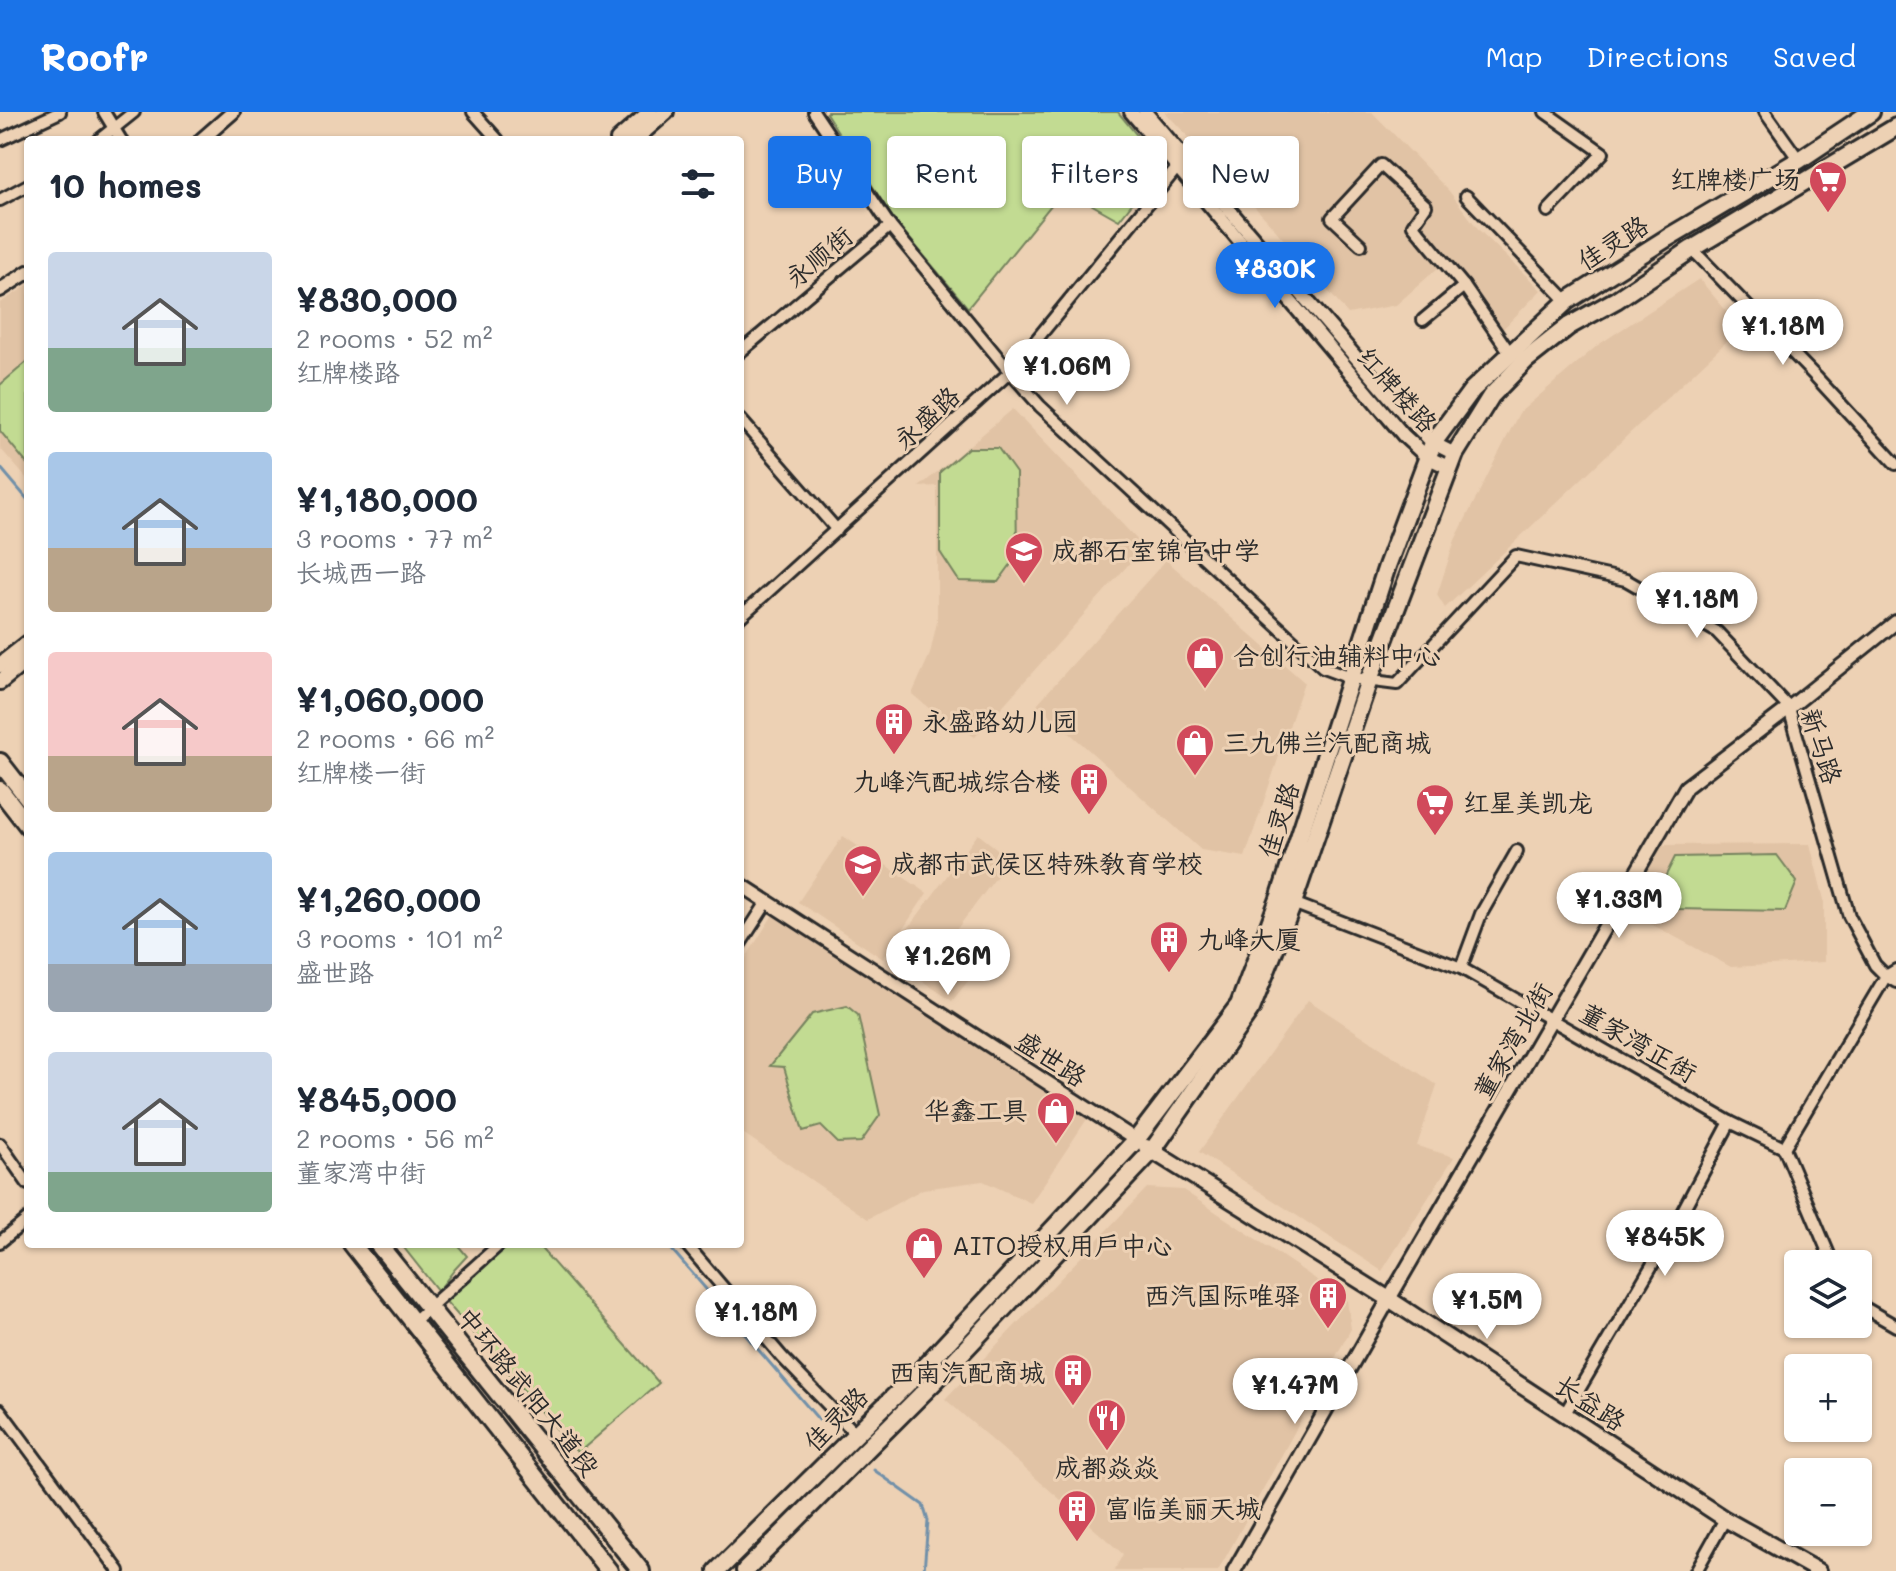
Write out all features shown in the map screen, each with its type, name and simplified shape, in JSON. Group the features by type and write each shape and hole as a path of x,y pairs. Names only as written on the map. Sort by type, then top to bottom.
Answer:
{"main road":[{"path":"623,136 650,112"},
{"path":"639,136 666,112"},
{"name":"佳灵路","path":"717,1571 924,1367 1136,1140 1239,1005 1280,896 1387,566 1430,450 1472,390 1567,301 1799,160 1871,112"},
{"name":"佳灵路","path":"745,1571 937,1379 1152,1151 1251,1009 1293,903 1369,680 1453,461 1491,396 1526,360 1569,326 1896,127"},
{"path":"0,665 24,646"},
{"path":"0,682 24,662"},
{"path":"0,762 24,793"},
{"path":"0,790 24,821"},
{"name":"长益路","path":"1136,1140 1389,1299 1725,1519 1818,1571"},
{"name":"中环路武阳大道段","path":"355,1248 609,1571"},
{"name":"中环路武阳大道段","path":"381,1248 641,1571"}],"street":[{"path":"0,140 60,112"},
{"path":"104,112 118,136"},
{"path":"104,136 134,112"},
{"path":"473,112 494,136"},
{"path":"814,112 890,226 1040,406 1323,668 1350,678"},
{"name":"红牌楼路","path":"1131,112 1181,162 1409,419 1430,450 1453,461"},
{"name":"红牌楼路","path":"1145,112 1181,162"},
{"path":"1545,112 1603,153 1548,211"},
{"path":"1765,112 1799,160"},
{"path":"205,136 231,113"},
{"name":"永盛路","path":"744,613 1010,372 1181,162"},
{"path":"1361,245 1332,218 1381,165 1426,206 1413,225 1464,286 1510,353"},
{"path":"0,200 24,187"},
{"path":"1466,196 1567,301"},
{"name":"永顺街","path":"744,349 890,226"},
{"path":"1692,249 1896,464"},
{"path":"0,290 24,275"},
{"path":"1423,320 1464,286"},
{"path":"744,424 837,530"},
{"name":"新马路","path":"1350,678 1397,684 1516,556 1626,580 1717,632 1789,708 1849,916 1875,965 1893,976"},
{"name":"董家湾北街","path":"1234,1571 1686,787 1896,622"},
{"path":"1461,968 1481,914 1517,851"},
{"name":"盛世路","path":"744,887 1136,1140"},
{"path":"744,938 767,902"},
{"name":"董家湾正街","path":"1293,903 1461,968 1730,1122 1784,1148"},
{"path":"1827,1250 1784,1148 1893,976"},
{"path":"1564,1415 1671,1233 1730,1122"},
{"path":"0,1144 24,1178"},
{"path":"0,1242 24,1222"},
{"path":"413,1322 495,1248"},
{"path":"689,1248 782,1357 856,1434"},
{"path":"1872,1312 1896,1326"},
{"path":"0,1410 119,1571"},
{"path":"1696,1571 1725,1519"}],"shaded area":[{"path":"1165,112 1372,112 1449,191 1479,230 1541,290 1493,339 1439,267 1396,305 1348,314 1256,208 1299,208 1299,136 1188,136"},
{"path":"1699,279 1741,328 1445,608 1437,595 1455,540 1519,413 1598,345"},
{"path":"24,288 24,475 0,448 0,303"},
{"name":"成都石室锦官中学","path":"1013,409 1144,547 975,737 931,710 912,694 930,654 937,622 937,486 919,487"},
{"name":"三九佛兰汽配商城","path":"1166,560 1304,682 1245,857 1201,850 1037,704"},
{"path":"978,834 1010,859 950,938 982,964 952,1001 887,957"},
{"name":"成都市武侯区特殊教育学校","path":"843,836 927,893 883,959 798,902"},
{"path":"1810,844 1824,900 1824,962 1731,967 1627,911 1657,845"},
{"path":"776,910 1087,1119 1031,1203 983,1181 923,1189 868,1219 744,1134 744,961"},
{"path":"1308,1000 1437,1085 1417,1146 1454,1157 1382,1271 1199,1152"},
{"path":"1147,1188 1183,1190 1347,1300 1351,1329 1218,1571 1114,1571 1123,1554 945,1399"}],"green space":[{"path":"1118,112 1138,136 1022,136 1022,208 1049,208 968,308 894,220 871,184 871,136 841,136 826,113"},
{"path":"1098,208 1128,208 1119,220"},
{"path":"24,364 24,460 0,431 0,385"},
{"path":"968,448 998,448 1016,473 1017,556 998,582 959,581 940,552 940,472"},
{"path":"1777,855 1797,882 1785,911 1677,909 1664,879 1675,857"},
{"path":"847,1006 858,1015 880,1115 861,1142 838,1143 821,1126 803,1131 784,1067 770,1066 812,1014"},
{"path":"404,1248 460,1248 467,1256 438,1291"},
{"path":"499,1248 541,1248 659,1383 578,1453 442,1297"}],"waterway":[{"path":"0,467 24,495"},
{"path":"670,1248 819,1420"},
{"path":"874,1470 923,1505 928,1521 924,1571"}],"place":[{"name":"红牌楼广场","path":"1828,214"},
{"name":"成都石室锦官中学","path":"1024,585"},
{"name":"合创行油辅料中心","path":"1205,690"},
{"name":"永盛路幼儿园","path":"894,756"},
{"name":"三九佛兰汽配商城","path":"1195,777"},
{"name":"九峰汽配城综合楼","path":"1089,816"},
{"name":"红星美凯龙","path":"1435,837"},
{"name":"成都市武侯区特殊教育学校","path":"863,898"},
{"name":"九峰大厦","path":"1169,974"},
{"name":"华鑫工具","path":"1056,1145"},
{"name":"AITO授权用户中心","path":"924,1280"},
{"name":"西汽国际唯驿","path":"1328,1330"},
{"name":"西南汽配商城","path":"1073,1407"},
{"name":"成都焱焱","path":"1107,1452"},
{"name":"富临美丽天城","path":"1077,1543"}]}
